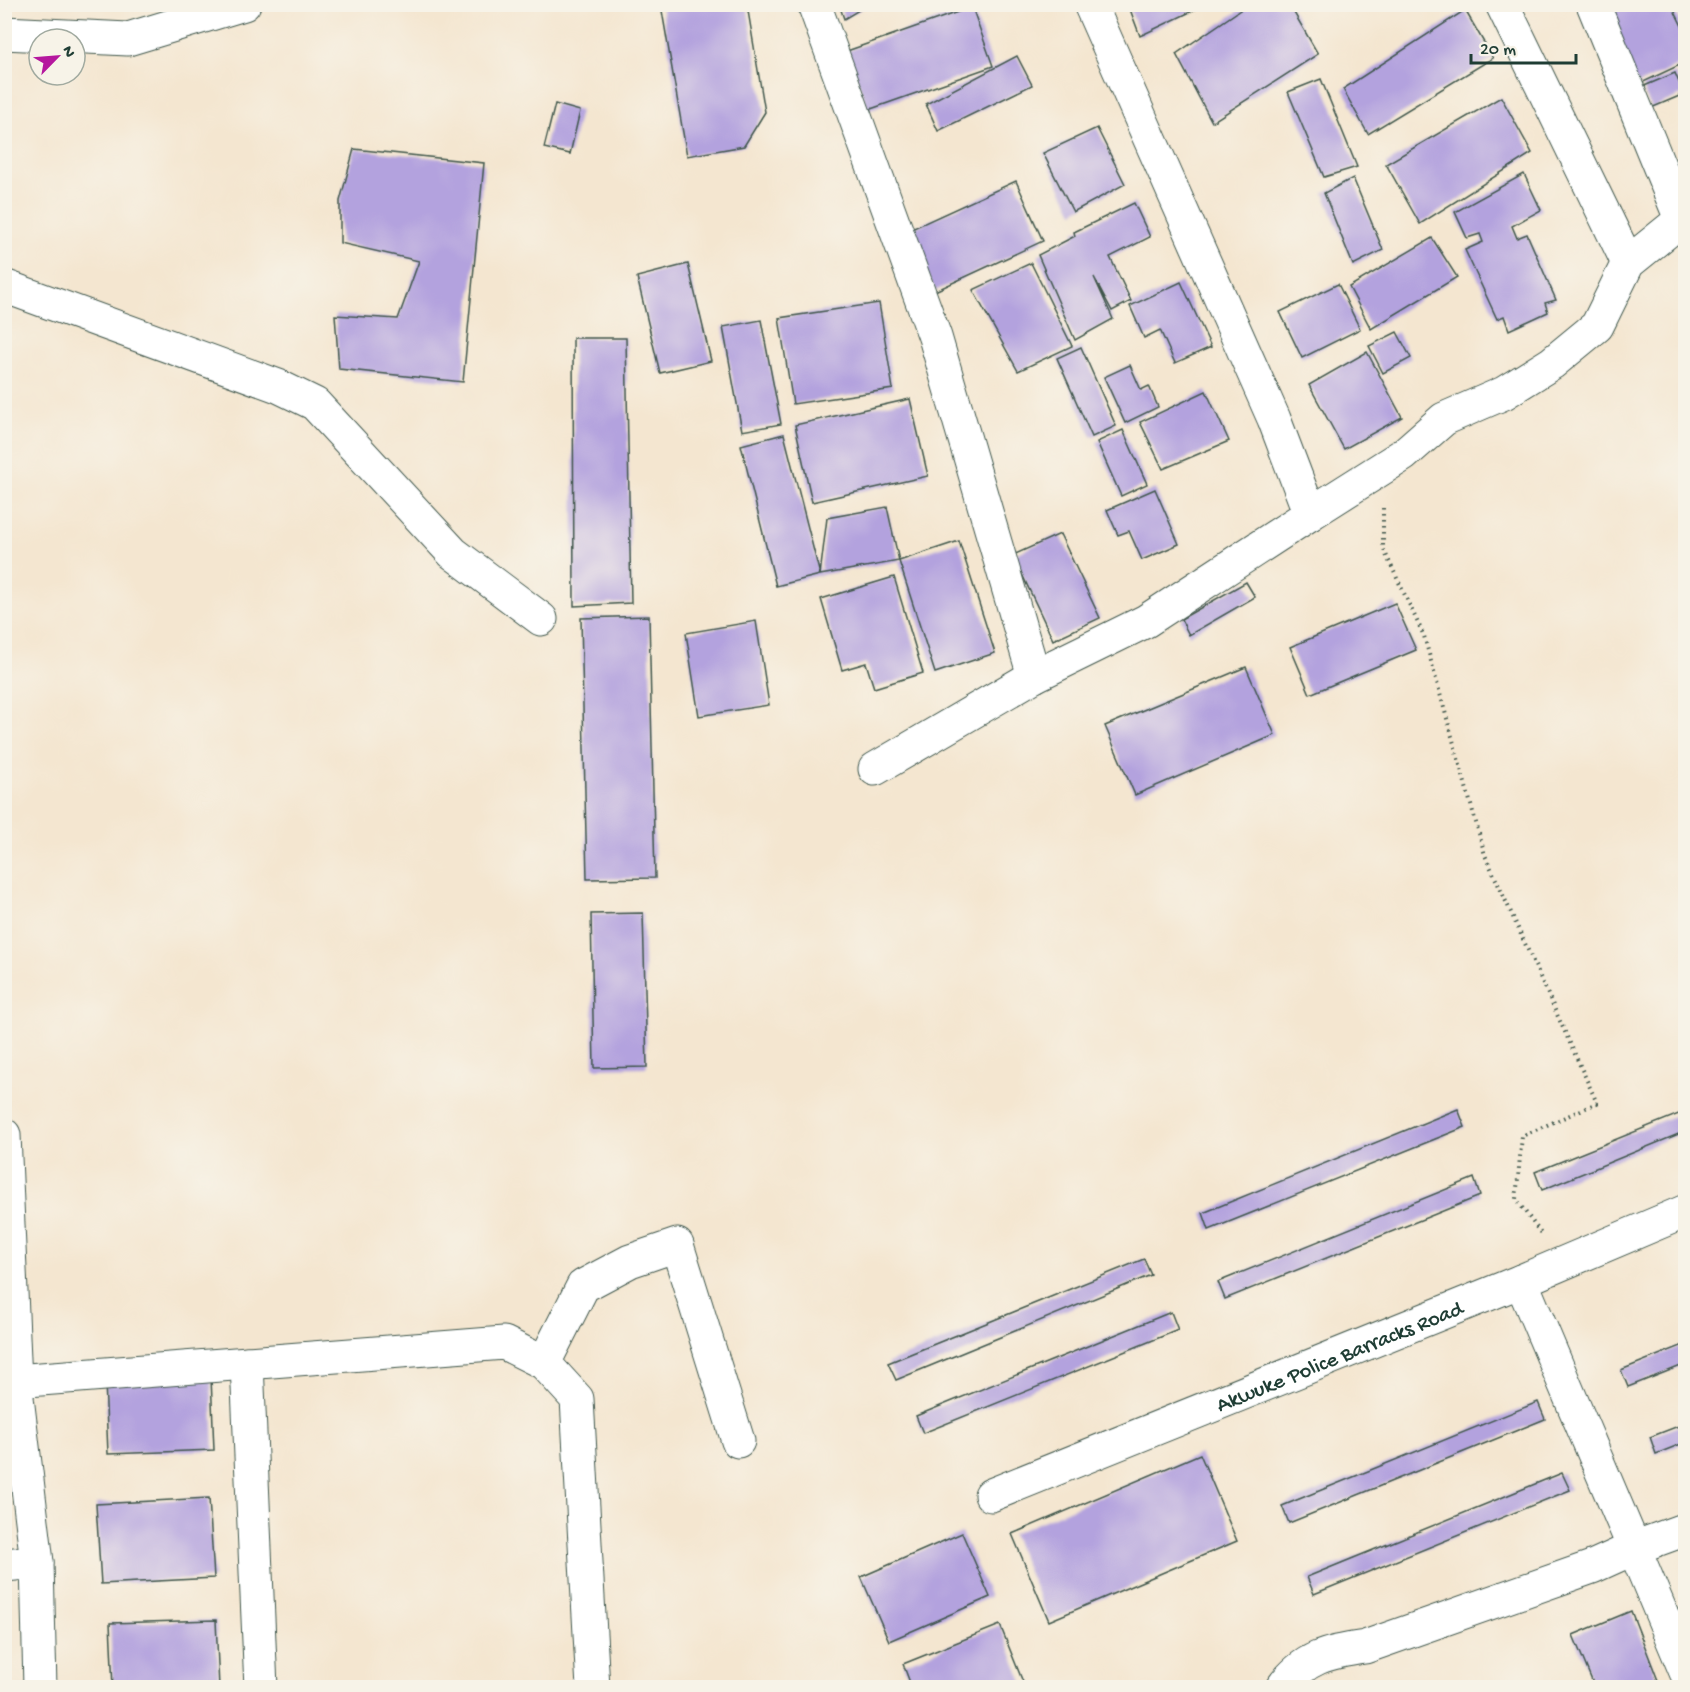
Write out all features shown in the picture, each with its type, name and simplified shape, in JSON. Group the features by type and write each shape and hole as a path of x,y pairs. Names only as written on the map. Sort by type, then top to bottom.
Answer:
{"street":[{"path":"4,33 128,39 244,4"},
{"path":"814,4 935,338 1034,676"},
{"path":"1090,4 1274,419 1310,514"},
{"path":"1502,4 1628,263"},
{"path":"875,769 1034,676 1146,621 1403,455 1444,419 1503,393 1552,363 1597,326 1628,263 1683,218 1593,4"},
{"path":"4,285 278,386 315,404 453,553 541,619"},
{"path":"4,1135 15,1381 37,1562 40,1688"},
{"name":"Akwuke Police Barracks Road","path":"991,1494 1521,1281 1686,1212"},
{"path":"544,1363 583,1286 630,1261 677,1245 738,1441"},
{"path":"1521,1281 1686,1672"},
{"path":"15,1381 504,1343 544,1363 577,1399 593,1688"},
{"path":"247,1363 261,1688"},
{"path":"1282,1688 1291,1675 1305,1663 1340,1650 1365,1647 1592,1567 1634,1548 1686,1529"},
{"path":"4,1565 37,1562"}],"path":[{"path":"1383,468 1383,548 1424,636 1485,855 1597,1103 1522,1136 1516,1199 1562,1264"}],"building":[{"path":"839,4 869,4 844,19"},
{"path":"1128,4 1207,4 1140,36"},
{"path":"1249,4 1289,4 1318,54 1212,122 1176,54"},
{"path":"1602,4 1671,4 1686,34 1686,62 1635,86"},
{"path":"661,5 747,5 765,112 744,146 687,156"},
{"path":"972,7 993,66 868,110 847,51"},
{"path":"1465,10 1493,58 1368,134 1343,89"},
{"path":"1017,56 1032,85 938,131 926,104"},
{"path":"1675,73 1684,94 1651,108 1642,87"},
{"path":"1321,79 1357,167 1324,177 1288,92"},
{"path":"1501,97 1532,153 1420,224 1386,164"},
{"path":"555,104 580,111 570,154 544,148"},
{"path":"1097,128 1125,184 1073,212 1043,153"},
{"path":"354,149 484,163 463,382 339,369 335,315 398,319 419,261 340,243 340,201"},
{"path":"1524,174 1541,210 1512,226 1517,238 1527,234 1556,300 1545,303 1548,312 1509,330 1504,316 1497,319 1465,250 1483,242 1480,234 1467,238 1455,212"},
{"path":"1353,178 1383,250 1353,265 1324,193"},
{"path":"1016,181 1043,241 935,291 907,231"},
{"path":"1134,203 1150,237 1110,257 1131,301 1112,311 1094,277 1113,319 1075,340 1038,255 1075,236 1074,232"},
{"path":"1432,238 1457,277 1371,329 1349,287"},
{"path":"1031,263 1072,346 1018,371 973,290"},
{"path":"688,264 711,361 660,373 637,277"},
{"path":"1181,282 1211,347 1175,363 1160,330 1144,338 1130,306"},
{"path":"1338,284 1360,329 1302,358 1280,312"},
{"path":"879,303 893,389 793,404 779,318"},
{"path":"761,320 781,424 742,431 723,327"},
{"path":"1397,332 1411,358 1383,373 1369,346"},
{"path":"573,338 626,338 631,603 574,606"},
{"path":"1081,347 1116,426 1092,437 1057,358"},
{"path":"1367,352 1402,417 1344,449 1309,385"},
{"path":"1130,365 1141,390 1149,386 1158,407 1125,423 1104,377"},
{"path":"1206,391 1229,441 1163,469 1140,422"},
{"path":"910,399 928,476 812,502 795,425"},
{"path":"1123,430 1147,484 1121,496 1097,442"},
{"path":"784,434 820,575 776,586 741,445"},
{"path":"1155,489 1179,544 1142,560 1129,531 1118,535 1107,510"},
{"path":"887,507 899,561 820,575 827,518"},
{"path":"1060,534 1100,618 1053,640 1013,555"},
{"path":"959,541 995,653 935,673 899,561"},
{"path":"894,577 923,673 874,688 866,663 842,670 821,599"},
{"path":"1246,582 1255,597 1189,635 1181,619"},
{"path":"1395,603 1416,650 1310,694 1290,647"},
{"path":"649,616 655,878 587,879 581,618"},
{"path":"756,621 769,705 699,716 686,633"},
{"path":"1246,667 1275,735 1135,795 1105,726"},
{"path":"643,913 647,1067 594,1068 591,914"},
{"path":"1458,1109 1465,1127 1209,1230 1203,1213"},
{"path":"1686,1111 1686,1131 1542,1190 1535,1172"},
{"path":"1474,1178 1480,1196 1225,1299 1218,1282"},
{"path":"1144,1259 1151,1275 896,1380 888,1363"},
{"path":"1171,1312 1178,1330 923,1433 916,1416"},
{"path":"1686,1344 1686,1364 1628,1387 1621,1370"},
{"path":"211,1377 214,1450 108,1454 105,1381"},
{"path":"1538,1402 1545,1419 1289,1523 1282,1506"},
{"path":"1686,1423 1686,1442 1656,1454 1650,1437"},
{"path":"1200,1454 1237,1541 1049,1621 1012,1534"},
{"path":"1562,1473 1570,1490 1314,1594 1307,1577"},
{"path":"209,1498 214,1578 101,1584 96,1504"},
{"path":"962,1533 990,1597 889,1641 861,1577"},
{"path":"1631,1611 1661,1688 1595,1688 1573,1635"},
{"path":"216,1620 219,1688 113,1688 110,1623"},
{"path":"1000,1625 1025,1687 912,1688 903,1664"}]}
